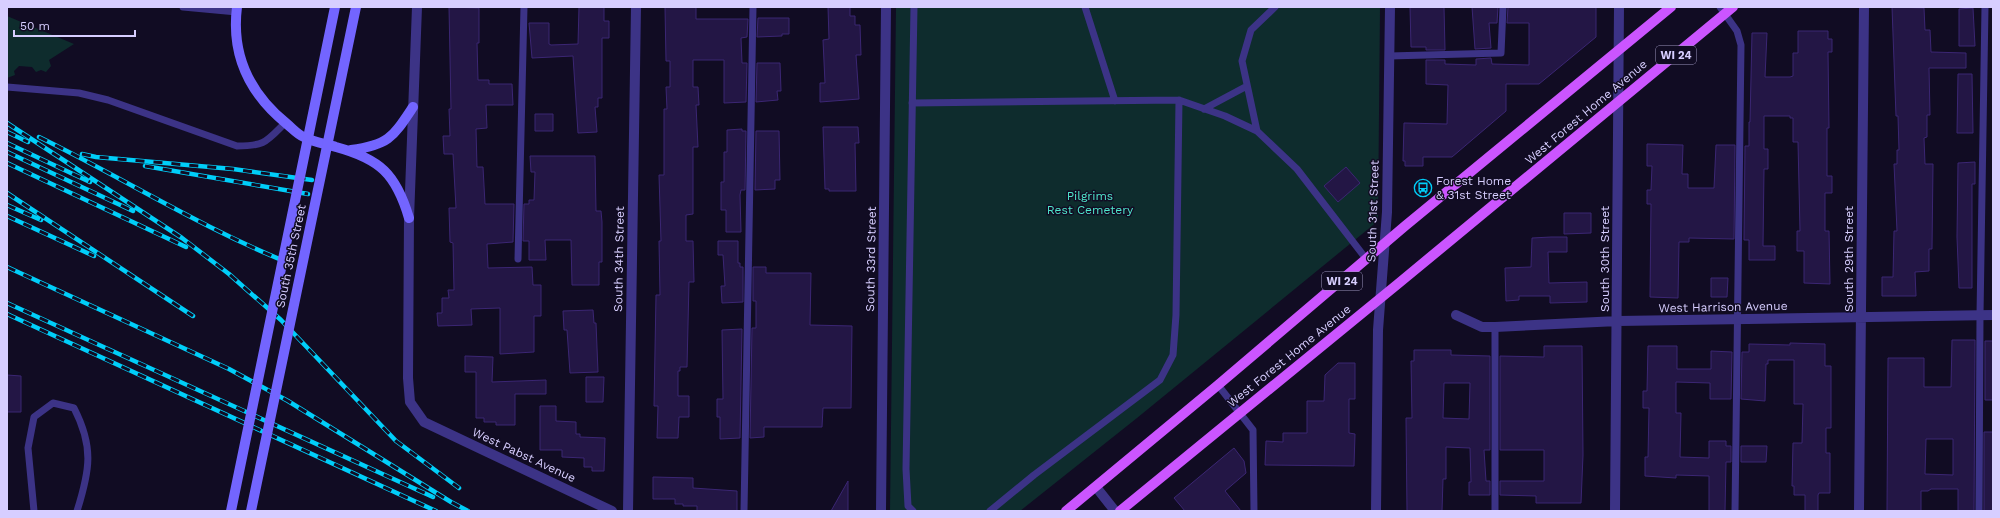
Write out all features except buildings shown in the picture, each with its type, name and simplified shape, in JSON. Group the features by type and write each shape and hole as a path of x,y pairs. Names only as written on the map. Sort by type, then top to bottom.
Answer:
{"main road":[{"name":"South 35th Street","path":"231,511 335,7"},
{"name":"South 35th Street","path":"252,511 356,7"},
{"name":"West Forest Home Avenue","path":"1066,511 1218,386 1671,7"},
{"name":"West Forest Home Avenue","path":"1120,511 1618,103 1726,9"},
{"path":"237,10 235,26 241,60 256,93 285,123 303,137 350,150 365,156 382,167 403,196 409,218"},
{"path":"350,150 368,148 384,143 397,131 413,107"}],"street":[{"path":"409,218 417,7"},
{"name":"South 34th Street","path":"628,511 636,7"},
{"name":"South 33rd Street","path":"881,511 886,7"},
{"name":"South 31st Street","path":"1376,511 1378,330 1386,244 1390,7"},
{"name":"South 30th Street","path":"1616,511 1619,7"},
{"name":"South 29th Street","path":"1859,511 1864,7"},
{"name":"West Pabst Avenue","path":"409,218 408,378 410,402 424,422 612,511"},
{"name":"West Harrison Avenue","path":"1456,315 1482,327 1495,327 1618,321 1993,315"},
{"path":"1096,487 1115,511"}],"lane":[{"path":"183,7 237,10"},
{"path":"518,259 524,7"},
{"path":"744,511 753,7"},
{"path":"913,511 908,506 906,469 914,7"},
{"path":"1085,7 1114,101"},
{"path":"1257,131 1242,61 1251,30 1275,7"},
{"path":"1389,56 1501,53 1503,7"},
{"path":"1979,511 1980,315 1985,7"},
{"path":"1726,9 1738,31 1741,45 1735,511"},
{"path":"1204,109 1247,86"},
{"path":"7,87 79,93 108,100 237,146 254,146 266,143 285,123"},
{"path":"912,103 1179,100 1225,116 1257,131 1296,169 1367,260"},
{"path":"990,511 1034,474 1160,380 1172,355 1176,315 1179,100"},
{"path":"1495,327 1495,511"},
{"path":"1218,386 1253,430 1255,449 1254,511"},
{"path":"34,511 28,448 34,417 53,403 74,408 84,428 89,464 84,489 77,511"}],"green space":[{"name":"Pilgrims Rest Cemetery","path":"896,7 1380,7 1378,221 1137,418 1020,511 890,511"},
{"path":"7,16 74,44 49,60 51,66 46,72 41,70 36,72 32,67 19,66 14,71 15,75 7,78"}],"railway":[{"path":"7,123 182,238 229,274 281,320 396,441 459,488"},
{"path":"7,132 28,142"},
{"path":"39,137 194,219 289,263"},
{"path":"7,143 90,182"},
{"path":"7,152 133,211"},
{"path":"82,154 96,157 233,169 312,180"},
{"path":"7,163 186,247"},
{"path":"145,166 308,194"},
{"path":"7,193 193,316"},
{"path":"7,205 41,220"},
{"path":"7,216 94,256"},
{"path":"7,267 229,369 288,401 468,511"},
{"path":"7,303 433,497"},
{"path":"7,314 436,511"}],"place":[{"name":"Forest Home & 31st Street","path":"1423,188"}]}
